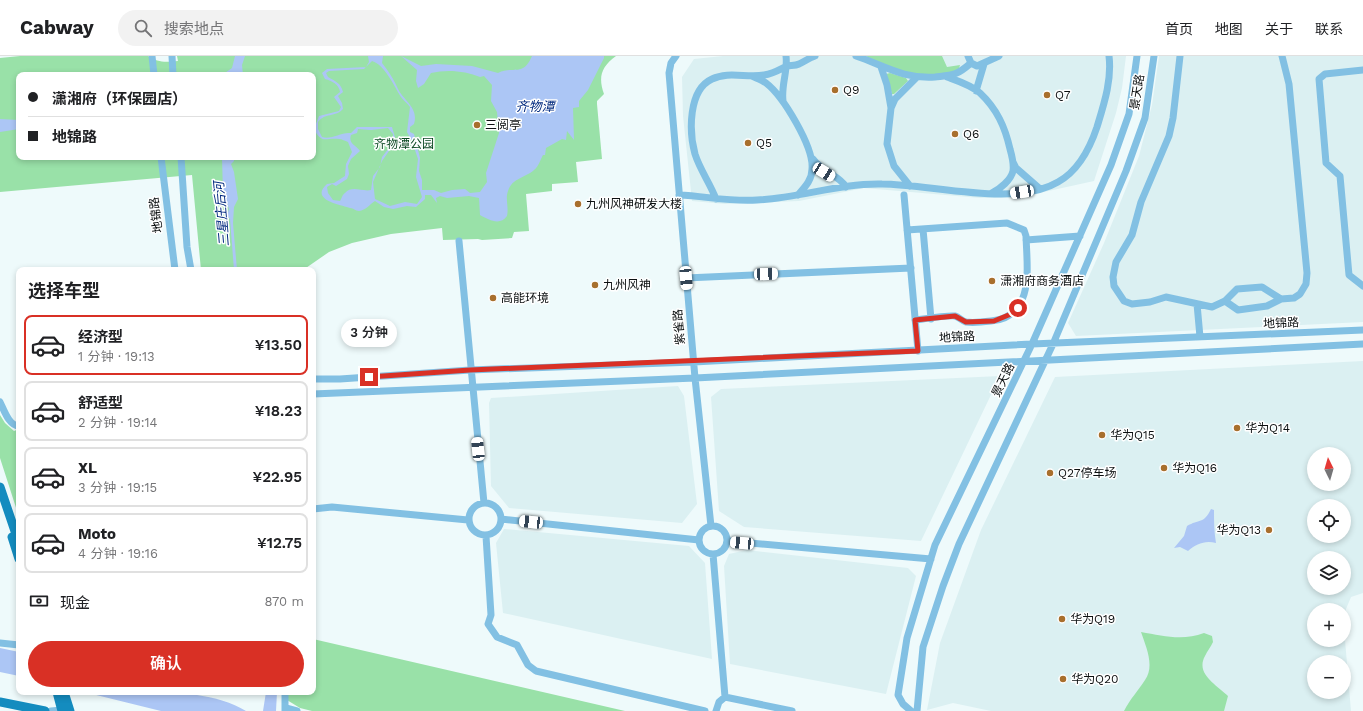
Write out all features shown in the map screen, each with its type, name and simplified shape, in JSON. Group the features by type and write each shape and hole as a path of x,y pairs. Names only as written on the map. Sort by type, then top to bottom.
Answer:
{"main road":[{"path":"0,487 16,534"},
{"path":"0,504 16,550"},
{"path":"61,695 65,711"},
{"path":"0,702 45,711"}],"street":[{"path":"152,56 154,72"},
{"path":"172,56 173,72"},
{"name":"紫雀路","path":"676,56 671,63 669,73 695,378 711,526"},
{"path":"783,101 783,84 787,66 786,56"},
{"path":"716,199 702,171 693,143 692,119 698,93 701,87 712,78 740,74 764,76 787,66 797,65 815,56"},
{"path":"856,56 881,67 916,78 947,77 958,74 970,60 977,66 999,56"},
{"path":"679,195 716,199 756,200 846,187 882,184 1014,194 1040,189 1059,182 1074,169 1088,149 1107,91 1110,73 1109,56"},
{"name":"景天路","path":"911,711 903,704 898,695 907,638 930,559 1024,362 1121,140 1133,91 1137,56"},
{"name":"景天路","path":"917,711 923,647 943,586 959,544 1044,360 1053,344 1136,146 1149,93 1154,56"},
{"path":"1180,56 1173,118 1169,136 1141,202 1132,234 1116,262 1113,277 1114,286 1127,303 1150,302 1166,297 1212,307 1225,301 1237,289 1262,287 1281,299"},
{"path":"1225,301 1238,310 1267,306 1281,299 1294,298 1300,294 1306,284 1307,273 1289,84 1282,56"},
{"path":"976,90 984,64"},
{"path":"881,67 887,85 891,108 887,144 889,156 901,176 910,186"},
{"path":"1363,70 1325,74 1319,79 1326,163 1340,176 1350,275 1363,286"},
{"path":"751,76 765,83 783,101 810,155 821,168 842,181 846,187"},
{"path":"947,77 976,90 1000,118 1006,129 1013,162 1013,171 1010,178 992,193"},
{"path":"891,108 899,94 916,78"},
{"path":"798,195 810,178 812,166 810,155"},
{"name":"地锦路","path":"161,160 175,267"},
{"path":"180,160 187,247 190,267"},
{"path":"1013,162 1016,168 1040,189"},
{"path":"904,195 918,351"},
{"path":"908,230 1007,223 1024,230 1026,240 1026,289 1023,300 1011,314 1002,319 980,322 966,322 955,316 915,320"},
{"path":"923,229 931,319"},
{"path":"1026,240 1080,236"},
{"path":"459,241 470,370 484,503"},
{"path":"686,278 911,268"},
{"path":"1197,304 1200,337"},
{"name":"地锦路","path":"316,379 340,379 470,370 694,362 1032,344 1363,330"},
{"name":"地锦路","path":"316,394 695,378 1363,344"},
{"path":"0,402 10,421 16,426"},
{"path":"468,520 471,512 476,506 484,503 491,505 498,512 501,519"},
{"path":"316,509 332,507 468,520 478,534 486,536 493,532 501,519"},
{"path":"501,519 699,540"},
{"path":"711,526 723,529 728,541 721,552 713,554 701,548 699,540 702,530 711,526"},
{"path":"486,536 492,614 488,624 497,636 517,645 528,665 536,671 705,711"},
{"path":"728,541 930,559"},
{"path":"713,554 726,697"},
{"path":"0,643 16,645"},
{"path":"285,695 285,710 297,711"},
{"path":"716,711 719,702 726,697 792,711"},
{"path":"50,711 65,711"}],"shaded area":[{"path":"723,56 1126,56 1122,88 1116,113 1094,181 1021,197 980,198 864,188 799,201 725,204 692,201 683,116 682,77 694,59"},
{"path":"1159,56 1363,56 1363,322 1076,336 1068,323 1104,243 1139,156 1152,105"},
{"path":"1363,361 1363,593 1351,597 1348,603 1307,603 1307,647 1346,647 1346,655 1307,655 1307,699 1350,699 1351,711 991,711 953,703 927,710 940,643 981,530 1055,377"},
{"path":"1000,376 921,541 744,527 719,511 711,397 721,389"},
{"path":"678,386 684,396 697,504 682,523 509,508 491,486 489,403 491,398"},
{"path":"504,529 689,546 705,563 712,659 503,613 496,543"},
{"path":"747,550 908,568 916,576 886,694 730,664 724,566 729,554"}],"green space":[{"name":"齐物潭公园","path":"20,56 148,56 155,60 166,62 178,61 177,56 616,56 604,68 601,82 604,94 597,101 602,159 576,162 578,182 552,184 552,191 526,194 529,231 514,232 512,238 443,240 442,228 391,234 352,243 329,252 307,267 201,267 192,175 0,192 0,58"},
{"path":"866,56 942,56 947,67 960,65 958,72 920,76 884,66"},
{"path":"890,73 906,78 908,81 894,94 892,94 886,74"},
{"path":"0,415 5,423 14,431 16,430 16,508 0,458"},
{"path":"1141,632 1173,637 1188,637 1204,633 1212,636 1213,642 1205,656 1203,668 1209,679 1228,696 1224,711 1124,711 1148,675 1149,656"},
{"path":"316,640 625,711 312,711 300,708 287,700 287,695 316,695"}],"water":[{"path":"235,56 245,56 242,65 243,72 226,72 232,68"},
{"name":"齐物潭","path":"368,56 383,56 382,63 413,109 415,118 414,124 410,127 410,132 414,134 420,158 419,171 422,180 422,190 434,190 441,193 465,189 470,193 480,192 487,182 486,173 499,133 497,112 491,101 492,85 484,76 480,77 463,72 443,71 431,73 424,84 418,88 416,81 417,70 401,56 421,66 436,64 472,66 498,73 525,67 529,63 532,56 604,56 588,90 579,101 579,107 573,108 574,140 567,131 566,140 562,139 546,148 545,155 543,155 536,168 512,183 507,194 507,216 501,221 494,221 480,215 479,198 469,196 447,198 440,196 436,198 437,203 431,195 425,195 425,199 416,207 407,206 393,209 384,207 375,201 359,211 328,201 324,198 322,190 327,184 334,183 345,176 346,164 352,152 348,142 340,139 322,139 316,132 316,124 319,116 339,111 341,107 334,97 340,92 337,85 325,79 322,73 327,69 366,67 369,62","holes":["372,61 377,63 385,71 401,97 410,107 407,132 412,141 418,159 416,177 422,197 417,204 405,202 390,206 375,199 373,182 379,169 373,176 371,190 351,189 344,194 340,201 333,200 328,193 327,187 332,184 336,186 347,179 349,174 348,166 351,159 360,151 353,144 350,138 351,135 357,133 358,129 371,130 388,128 393,134 393,143 382,157 380,164 396,141 392,127 357,127 351,133 326,138 322,137 318,129 318,122 323,117 337,113 343,109 342,103 338,96 343,92 341,86 328,77 326,73 329,71 364,69"]},
{"path":"0,119 16,120 16,129 0,132"},
{"path":"222,160 234,160 231,164 234,172 238,199 234,207 233,223 237,267 234,267 230,219 227,216 229,209 223,194"},
{"path":"1211,509 1214,510 1214,531 1216,543 1201,543 1188,551 1180,547 1174,548 1184,536 1187,526 1206,517"},
{"path":"0,648 16,651 16,675 0,672"},
{"path":"96,695 196,695 210,697 229,703 246,711 161,711"},
{"path":"266,695 277,695 276,711 263,711"}],"place":[{"name":"Q9","path":"835,90"},
{"name":"Q7","path":"1047,95"},
{"name":"三阅亭","path":"477,125"},
{"name":"Q6","path":"955,134"},
{"name":"Q5","path":"748,143"},
{"name":"九州风神研发大楼","path":"578,204"},
{"name":"潇湘府商务酒店","path":"992,281"},
{"name":"九州风神","path":"595,285"},
{"name":"高能环境","path":"493,298"},
{"name":"华为Q14","path":"1237,428"},
{"name":"华为Q15","path":"1102,435"},
{"name":"华为Q16","path":"1164,468"},
{"name":"Q27停车场","path":"1050,473"},
{"name":"华为Q13","path":"1269,530"},
{"name":"华为Q19","path":"1062,619"},
{"name":"华为Q20","path":"1063,679"}],"route":[{"path":"369,377 470,370 694,362 918,351 915,320 955,316 966,322 994,321 1002,319 1018,308"}],"water label":[{"name":"三星庄后河","path":"221,214"}]}
